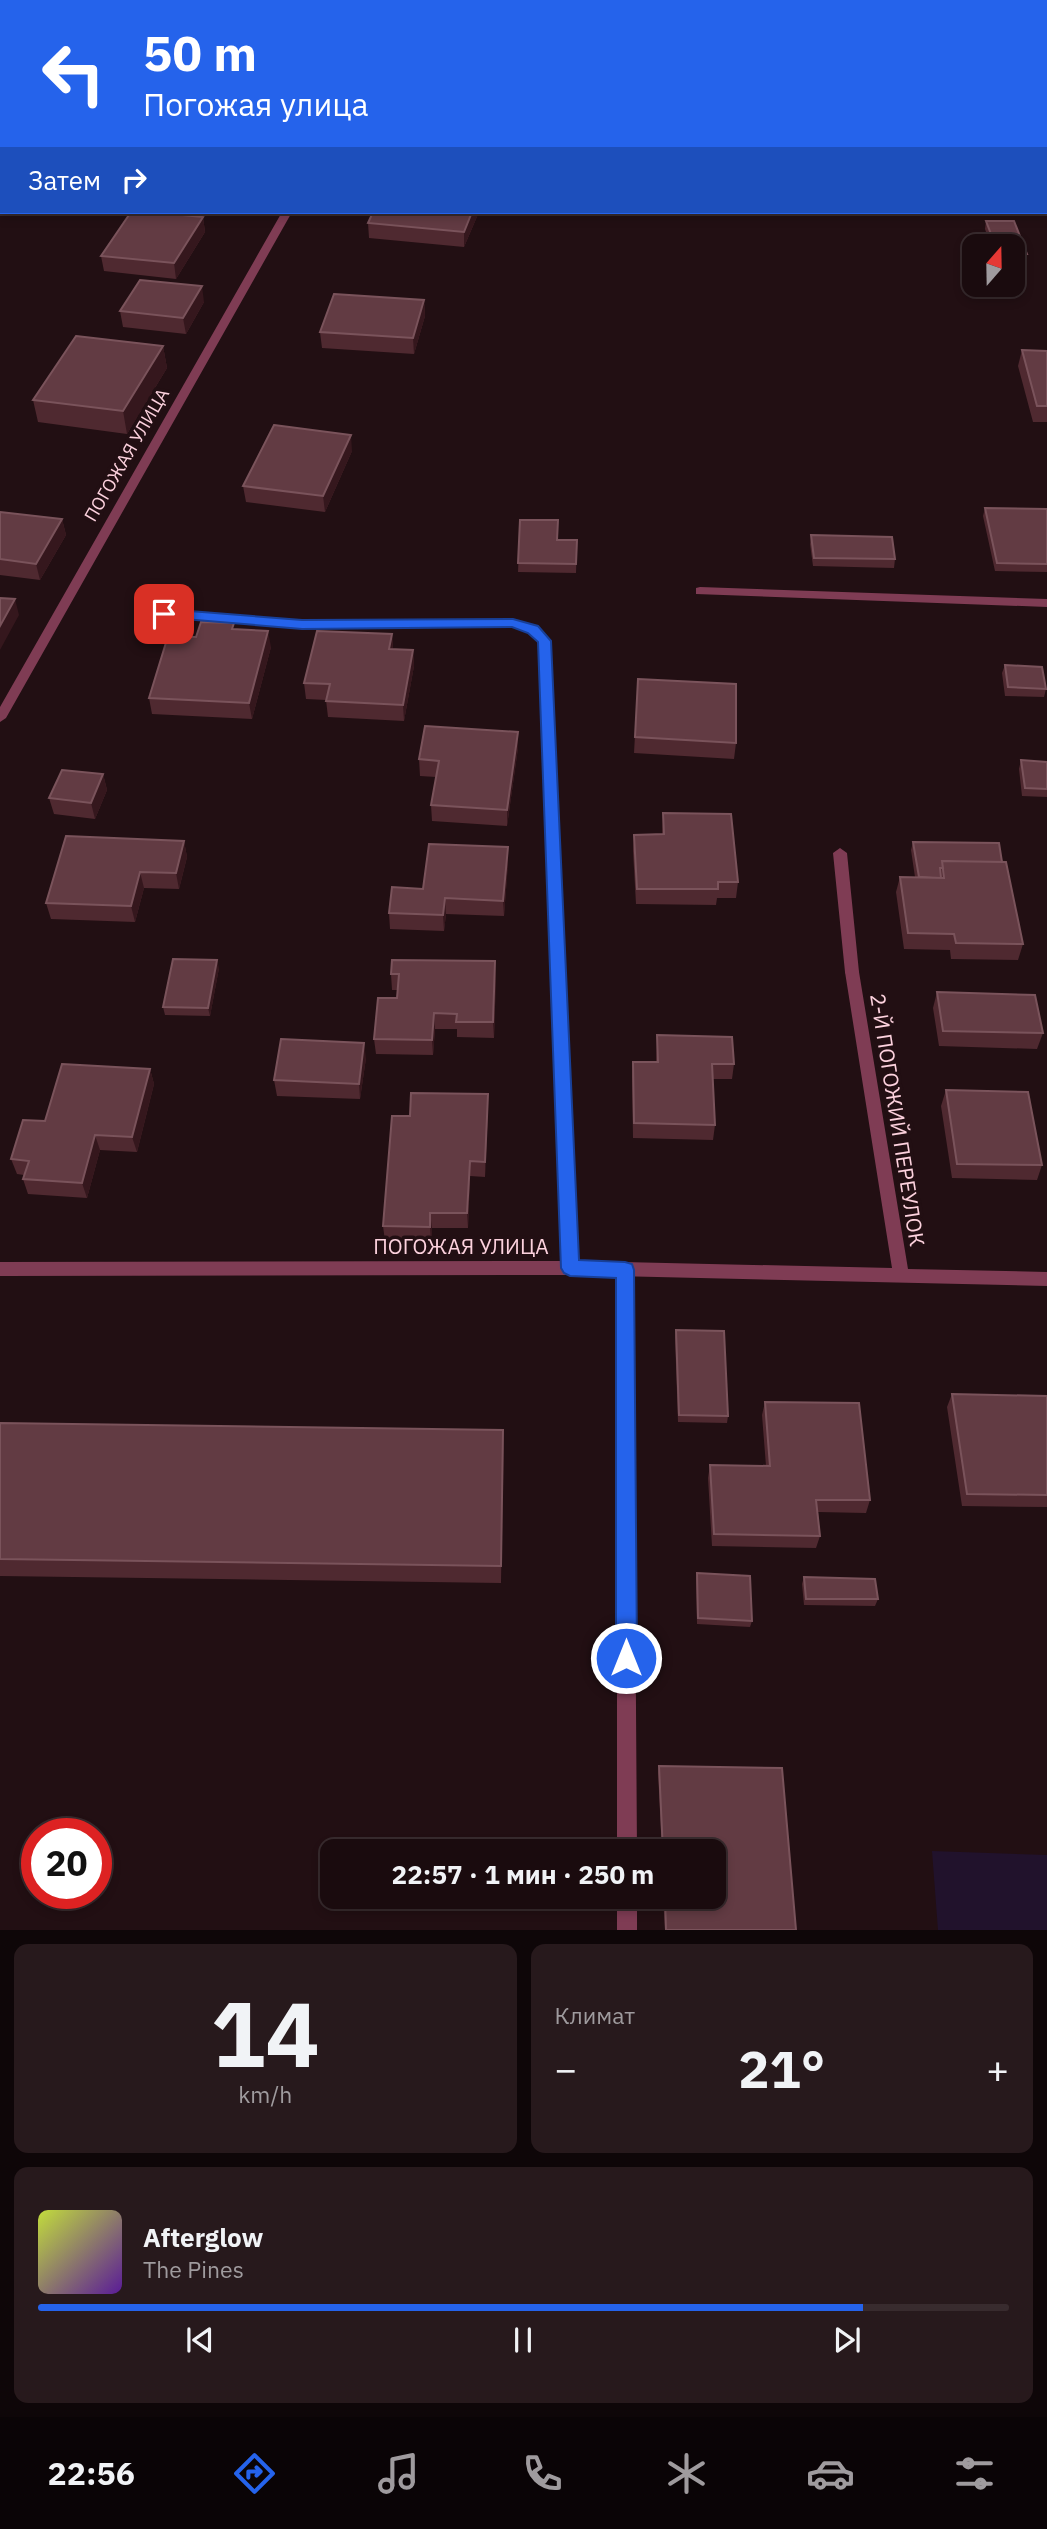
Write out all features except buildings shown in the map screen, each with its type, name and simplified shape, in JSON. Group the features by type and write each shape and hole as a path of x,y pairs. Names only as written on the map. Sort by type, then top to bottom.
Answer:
{"street":[{"name":"ПОГОЖАЯ УЛИЦА","path":"0,718 286,214"},
{"path":"700,591 1047,603"},
{"path":"164,614 302,624 513,623 533,629 544,641 570,1268"},
{"name":"2-Й ПОГОЖИЙ ПЕРЕУЛОК","path":"840,853 852,972 901,1275"},
{"name":"ПОГОЖАЯ УЛИЦА","path":"0,1269 570,1268 1047,1279"},
{"path":"625,1270 627,1839"},
{"path":"627,1909 627,1930"}],"shaded area":[{"path":"932,1851 1047,1855 1047,1930 938,1930"}],"route":[{"path":"164,614 302,624 513,623 533,629 544,641 570,1268 625,1270 626,1658"}]}
